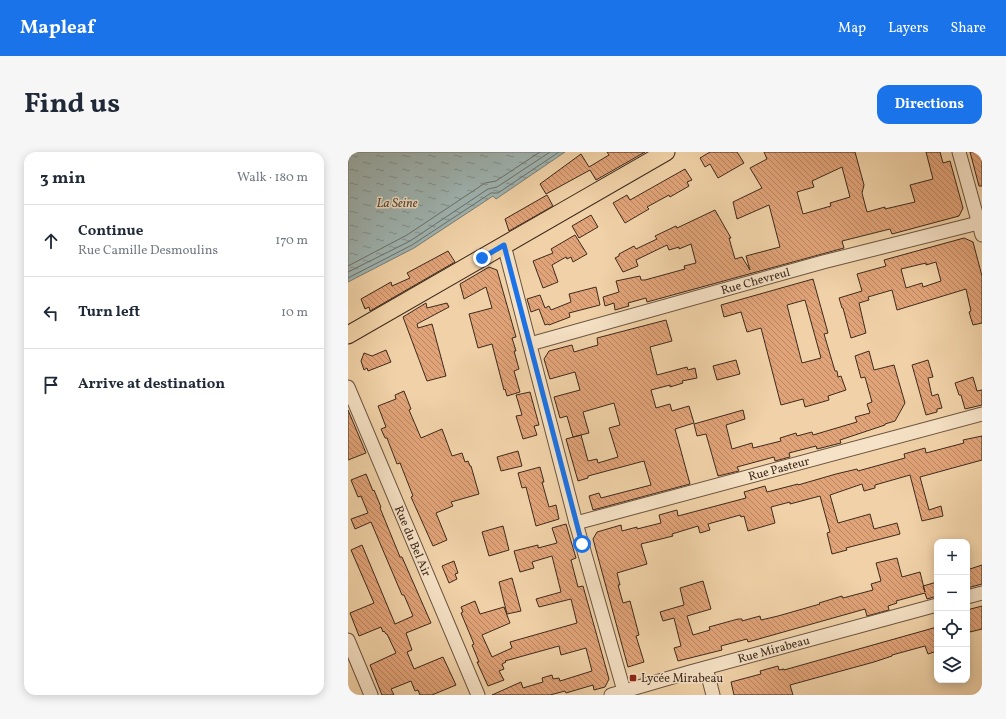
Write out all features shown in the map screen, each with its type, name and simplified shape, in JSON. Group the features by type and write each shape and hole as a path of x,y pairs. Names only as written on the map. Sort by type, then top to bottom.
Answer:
{"main road":[{"path":"348,335 666,152"}],"street":[{"path":"959,152 980,222 982,236"},
{"name":"Rue Chevreul","path":"530,344 823,262 980,222"},
{"path":"504,245 576,523 624,691"},
{"name":"Rue du Bel Air","path":"348,387 478,695"},
{"name":"Rue Pasteur","path":"576,523 982,414"},
{"path":"970,596 982,593"},
{"name":"Rue Mirabeau","path":"611,695 934,606"},
{"path":"348,640 371,695"},
{"path":"706,668 713,695"}],"water":[{"name":"La Seine","path":"348,152 565,152 496,199 493,196 414,248 348,282"}],"building":[{"path":"607,152 645,152 596,180 590,170 546,194 540,184 581,154 589,167 609,155"},
{"path":"710,152 737,152 744,163 718,178 710,164 705,167 700,158"},
{"path":"764,152 855,152 864,185 862,193 867,212 885,207 885,209 915,202 910,185 933,179 926,152 940,152 943,163 950,161 963,208 959,216 892,234 890,229 842,241 844,248 647,302 646,298 628,303 629,306 615,310 614,303 605,306 603,297 619,292 616,281 640,276 641,280 645,280 685,269 684,266 696,263 691,244 679,249 679,247 669,250 667,245 636,260 638,266 623,272 615,258 619,256 619,254 634,246 636,249 657,239 655,236 676,226 677,228 715,210 731,238 729,238 735,259 742,257 750,270 746,256 780,247 769,205 737,219 733,202 762,188 750,168 767,159","holes":["842,167 850,197 830,203 831,206 803,214 797,192 814,187 812,181"]},
{"path":"970,152 982,152 982,186 979,186"},
{"path":"685,169 692,180 687,182 689,186 670,197 669,195 647,207 649,209 625,223 613,203 627,195 630,200"},
{"path":"547,195 553,206 509,231 505,219"},
{"path":"591,215 598,227 579,238 572,226"},
{"path":"575,235 587,254 573,262 571,257 567,259 566,257 552,265 558,282 543,288 533,261 553,253 551,249"},
{"path":"964,238 973,242 982,276 982,323 973,325 969,312 971,311 966,289 897,310 892,290 868,297 869,300 859,303 866,333 851,338 839,298 862,291 857,274 886,266 884,260","holes":["936,262 941,281 923,287 922,283 906,288 901,269"]},
{"path":"448,251 455,262 370,311 369,307 365,309 361,299 391,282 392,286 410,278 407,273"},
{"path":"489,267 497,270 516,337 512,338 519,369 514,371 520,392 507,396 505,389 504,390 492,344 478,348 469,314 492,308 486,287 464,299 460,284"},
{"path":"813,279 828,333 824,334 835,371 837,371 838,377 841,376 846,390 828,396 829,400 805,407 803,399 781,405 761,328 747,332 741,312 724,317 721,305","holes":["805,300 821,358 802,363 787,305"]},
{"path":"596,287 600,305 569,313 570,317 549,325 545,325 539,309 531,312 527,299 540,295 545,308 549,306 551,310 571,302 569,294"},
{"path":"426,303 427,308 447,303 449,307 417,324 418,328 432,324 446,376 427,381 403,317"},
{"path":"666,320 672,341 650,347 657,375 687,367 688,370 695,368 697,378 682,381 683,383 670,387 670,385 651,390 656,408 670,404 672,411 689,406 694,423 675,429 690,484 593,510 589,496 599,493 601,498 651,485 644,461 588,476 588,478 578,481 566,439 581,435 573,437 567,416 560,418 554,397 580,390 575,372 550,379 544,359 549,351 572,345 574,352 598,345 597,338","holes":["614,403 620,425 609,428 618,457 598,463 597,459 588,461 581,435 589,433 583,412"]},
{"path":"386,350 391,362 368,371 367,368 364,370 361,361 364,353 372,356"},
{"path":"869,351 874,370 894,365 905,403 895,421 840,440 841,443 817,449 816,446 789,453 790,457 775,461 774,457 737,467 739,471 718,476 706,434 697,436 694,424 743,410 745,419 726,425 732,449 752,443 753,448 781,441 780,438 796,433 797,436 812,432 813,435 857,422 855,417 870,413 867,404 872,402 865,377 861,378 855,356"},
{"path":"736,360 740,374 717,380 713,366"},
{"path":"928,360 933,377 928,378 932,396 938,394 942,408 937,409 937,412 926,415 912,365"},
{"path":"973,377 977,391 982,390 982,405 965,409 961,395 959,395 955,383"},
{"path":"404,391 411,409 409,410 421,438 442,429 452,456 462,453 465,462 468,461 471,466 479,494 451,502 453,506 436,513 447,540 433,546 411,497 413,496 400,463 397,464 387,438 385,438 381,429 386,427 378,406 396,399 395,395"},
{"path":"530,392 539,425 534,426 537,435 523,439 516,416 522,415 516,395"},
{"path":"348,410 366,453 348,460"},
{"path":"982,436 982,460 920,477 929,510 941,506 943,516 922,521 910,475 875,485 875,488 864,491 862,484 830,495 838,523 870,514 874,529 897,523 900,534 846,548 847,550 832,554 827,533 830,532 820,496 790,504 790,502 771,507 775,523 748,531 744,516 741,517 740,515 708,524 710,530 700,533 698,526 672,534 673,536 641,544 647,564 617,573 620,585 618,585 623,603 630,601 639,635 636,636 644,662 628,667 593,539 597,532 621,525 622,531 637,527 637,529 661,523 659,515 677,510 678,516 746,498 744,492 765,486 767,492 798,485 836,474 857,469 858,471 905,458 904,454 925,448 926,453 964,443 963,440"},
{"path":"518,451 522,466 501,471 497,457"},
{"path":"540,467 544,482 542,482 549,507 556,505 559,519 536,526 526,487 522,488 518,473"},
{"path":"366,474 381,507 380,508 400,557 402,557 431,623 406,633 412,650 407,652 414,669 443,657 456,685 432,695 420,695 418,690 415,691 411,681 391,689 394,695 382,695 370,665 396,653 387,634 384,631 383,632 381,627 359,636 350,613 374,603 351,550 362,545 395,624 413,616 404,595 402,595 371,522 355,529 351,519 368,513 361,496 358,497 351,480"},
{"path":"566,524 576,558 571,560 578,587 583,586 609,679 605,687 594,690 593,685 566,693 565,691 550,695 492,695 521,682 523,688 543,682 542,678 552,675 553,679 559,678 560,681 592,671 586,648 561,655 559,646 505,661 506,662 502,664 504,669 499,671 504,680 488,686 477,662 479,662 472,645 474,644 461,613 463,612 461,607 475,601 480,614 504,607 510,623 482,635 492,657 512,648 510,642 577,623 571,599 539,607 536,599 561,592 552,556 532,562 534,568 520,572 514,551 538,545 538,548 557,543 552,528"},
{"path":"503,526 509,550 489,556 482,532"},
{"path":"897,558 902,577 920,572 923,586 934,583 934,597 927,599 925,593 896,601 897,603 888,606 889,610 867,616 865,609 748,642 747,639 721,646 722,650 678,661 674,648 681,646 674,618 663,621 660,612 684,605 680,588 703,581 711,609 687,616 693,635 710,630 709,627 738,619 742,619 742,621 760,616 761,620 820,604 819,603 842,596 843,598 873,590 871,584 881,581 876,563"},
{"path":"454,561 458,573 455,574 457,579 449,583 442,566"},
{"path":"982,565 982,584 970,587 970,569"},
{"path":"512,578 521,611 507,614 499,582"},
{"path":"982,606 982,629 970,632 970,609"},
{"path":"934,628 934,652 928,654 925,646 892,655 874,662 790,685 793,695 734,695 731,682 761,674 760,671 778,666 779,670 784,670"}],"place":[{"name":"Lycée Mirabeau","path":"633,678"}],"route":[{"path":"482,258 504,245 582,544"}]}
